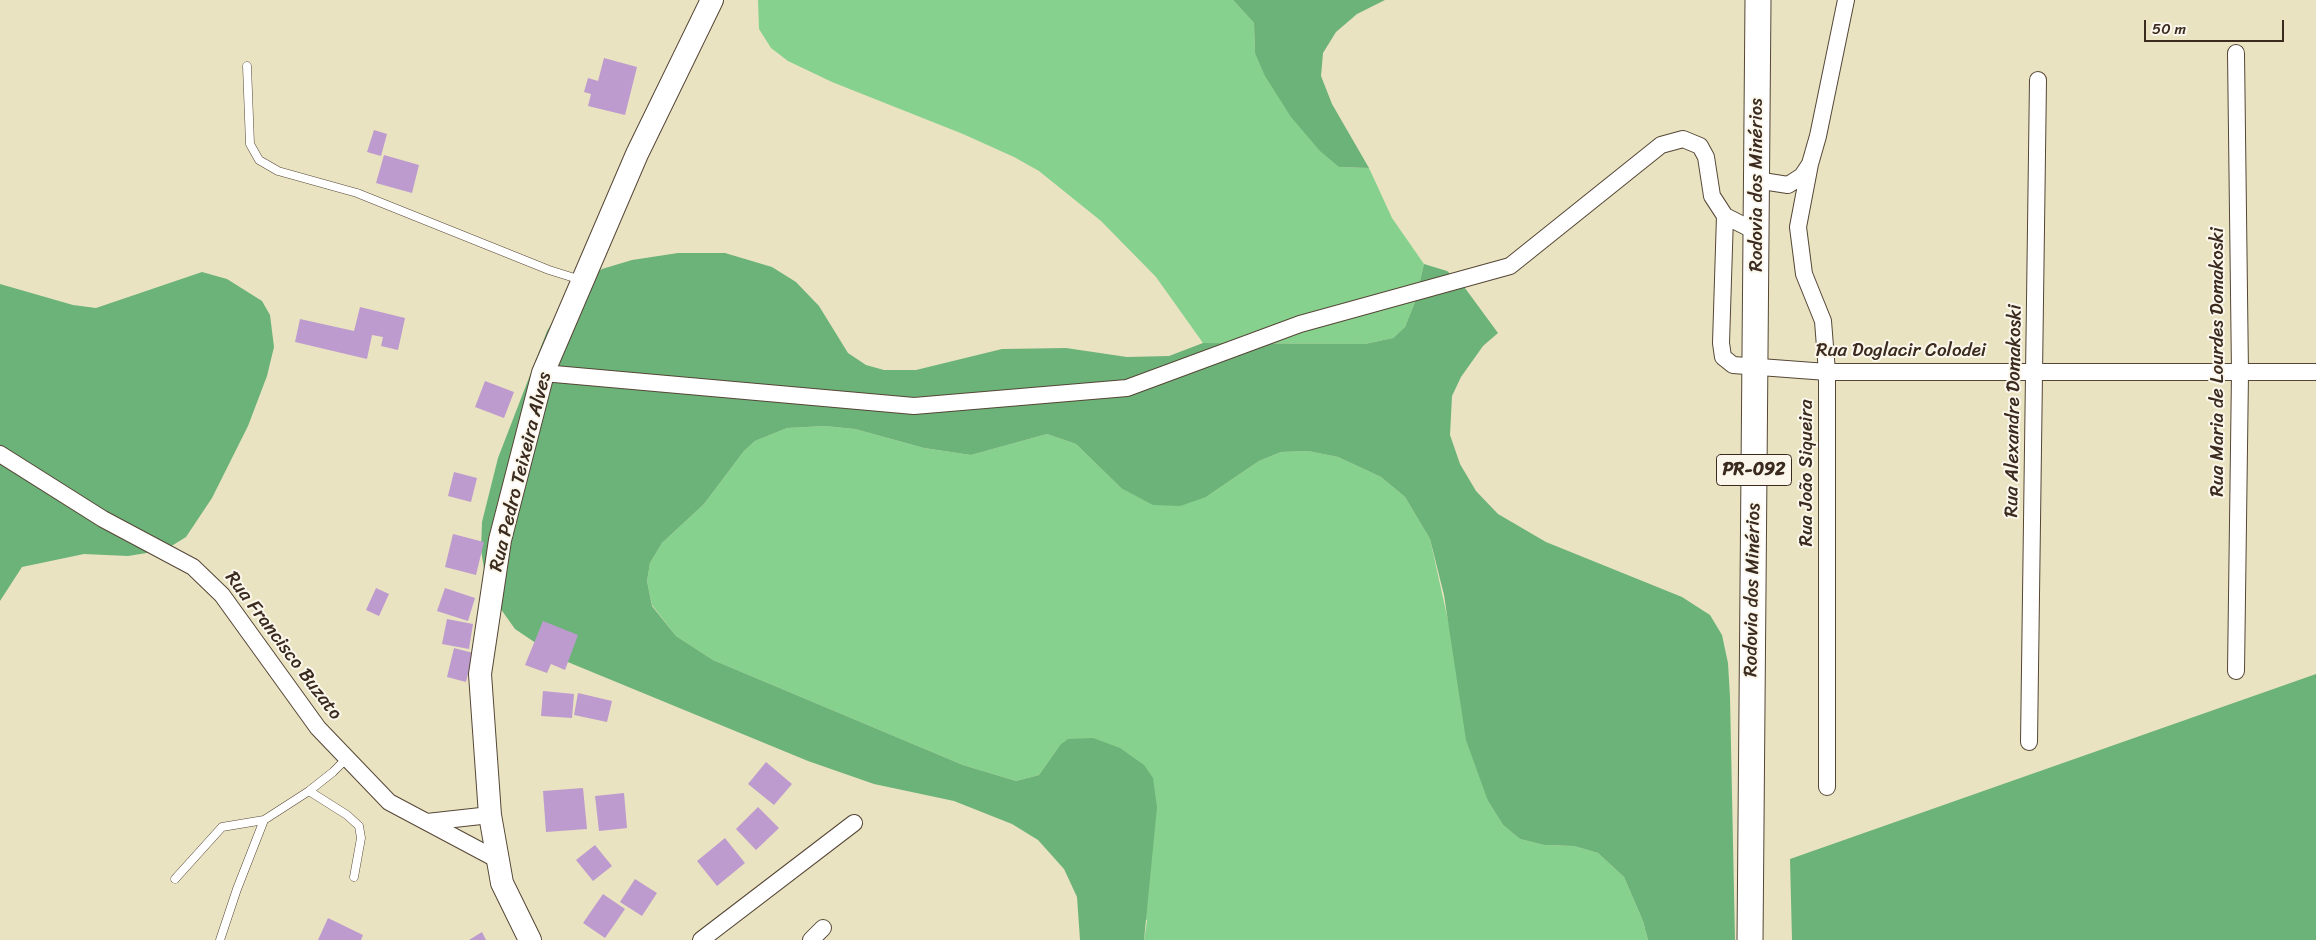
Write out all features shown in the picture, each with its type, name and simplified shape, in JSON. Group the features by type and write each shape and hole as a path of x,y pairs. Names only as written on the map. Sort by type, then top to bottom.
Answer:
{"main road":[{"name":"Rodovia dos Minérios","path":"1750,940 1758,0"}],"street":[{"name":"Rua Pedro Teixeira Alves","path":"530,940 502,883 490,815 480,674 500,540 543,373 637,154 712,0"},
{"name":"Rua João Siqueira","path":"1828,787 1827,372 1823,321 1804,274 1798,227 1846,0"},
{"name":"Rua Maria de Lourdes Domakoski","path":"2236,53 2240,373 2236,671"},
{"name":"Rua Alexandre Domakoski","path":"2029,742 2038,80"},
{"path":"543,373 914,406 1127,388 1300,324 1510,266 1661,145 1683,139 1700,146 1706,158 1712,196 1725,216 1757,232"},
{"name":"Rua João Siqueira","path":"1756,180 1788,185 1802,176 1810,164"},
{"name":"Rua Doglacir Colodei","path":"1725,216 1720,343 1724,357 1733,365 1827,372 2316,372"},
{"name":"Rua Francisco Buzato","path":"0,454 103,519 193,567 222,594 318,728 389,802 498,860"},
{"path":"427,822 490,815"},
{"path":"701,940 854,823"},
{"path":"810,940 823,928"}],"lane":[{"path":"247,66 250,144 258,160 278,171 357,193 549,270 583,281"},
{"path":"175,879 222,827 264,820 309,791 347,758"},
{"path":"309,791 347,815 359,826 361,838 354,877"},
{"path":"220,940 237,889 264,820"}],"green space":[{"path":"758,0 1233,0 1254,23 1255,53 1339,167 1369,168 1392,218 1424,264 1415,302 1405,327 1393,338 1365,344 1203,343 1156,277 1101,221 1039,171 1014,157 963,134 832,82 788,61 771,48 759,29"},
{"path":"1233,0 1385,0 1357,14 1336,32 1323,53 1321,76 1332,104 1369,168 1339,167 1320,151 1291,117 1265,76 1255,53 1254,23"},
{"path":"678,253 725,253 772,267 796,282 819,306 848,353 866,365 884,370 916,370 1002,349 1066,348 1127,357 1169,356 1203,343 1365,344 1393,338 1405,327 1415,302 1424,264 1447,271 1462,284 1498,333 1483,346 1461,377 1452,396 1450,435 1460,464 1476,491 1498,514 1546,542 1682,597 1710,615 1722,635 1728,663 1730,697 1735,940 1648,940 1643,921 1624,877 1598,853 1574,846 1544,845 1520,839 1503,825 1488,801 1466,740 1444,595 1430,539 1405,497 1381,477 1338,457 1308,451 1281,452 1259,461 1206,497 1180,506 1153,505 1121,488 1076,444 1047,434 971,455 924,448 855,429 825,426 787,428 755,441 744,451 704,504 662,543 650,563 647,581 652,606 676,636 713,660 963,765 1016,781 1039,775 1060,745 1068,739 1093,738 1120,748 1144,765 1153,778 1157,807 1144,940 1080,940 1077,897 1064,869 1038,840 1012,824 954,801 874,784 808,761 558,658 515,629 495,601 486,581 481,550 482,522 498,458 547,331 575,286 602,269 632,260"},
{"path":"202,272 227,279 262,301 270,315 274,347 267,376 248,426 212,498 186,537 165,550 128,556 84,554 22,567 0,601 0,284 73,305 96,308"},
{"path":"825,426 855,429 924,448 971,455 1047,434 1076,444 1121,488 1206,497 1259,461 1281,452 1308,451 1338,457 1381,477 1405,497 1430,539 1488,801 1503,825 1520,839 1544,845 1574,846 1598,853 1624,877 1643,921 1648,940 1144,940 1147,921 1060,745 1039,775 1016,781 963,765 713,660 676,636 652,605 647,581 650,563 662,543 704,504 744,451 755,441 787,428"},
{"path":"2316,674 2316,940 1792,940 1790,859"}],"building":[{"path":"604,58 637,67 625,115 588,106 591,94 584,92 588,78 598,81"},
{"path":"374,130 387,134 381,156 367,152"},
{"path":"384,155 419,165 412,193 376,183"},
{"path":"360,307 405,318 398,350 381,346 383,337 372,335 367,359 295,342 300,319 354,331"},
{"path":"485,381 514,392 504,418 475,407"},
{"path":"454,472 477,478 471,502 448,496"},
{"path":"453,534 484,542 476,575 445,567"},
{"path":"376,588 389,594 379,616 366,610"},
{"path":"445,588 475,598 468,621 437,611"},
{"path":"447,619 473,624 469,649 442,644"},
{"path":"543,621 578,635 565,670 551,664 547,673 525,665"},
{"path":"454,648 473,653 466,682 447,677"},
{"path":"543,691 574,694 572,718 541,716"},
{"path":"578,693 612,701 607,722 574,715"},
{"path":"766,762 792,784 774,805 748,784"},
{"path":"583,788 587,829 546,832 543,791"},
{"path":"624,793 627,828 599,831 595,796"},
{"path":"758,807 779,828 756,850 736,829"},
{"path":"725,838 745,863 717,886 697,861"},
{"path":"595,845 612,866 593,881 576,860"},
{"path":"635,879 657,893 642,916 620,902"},
{"path":"603,894 625,909 605,938 583,923"},
{"path":"328,918 363,935 361,940 318,940"},
{"path":"482,932 486,940 469,940"}]}
